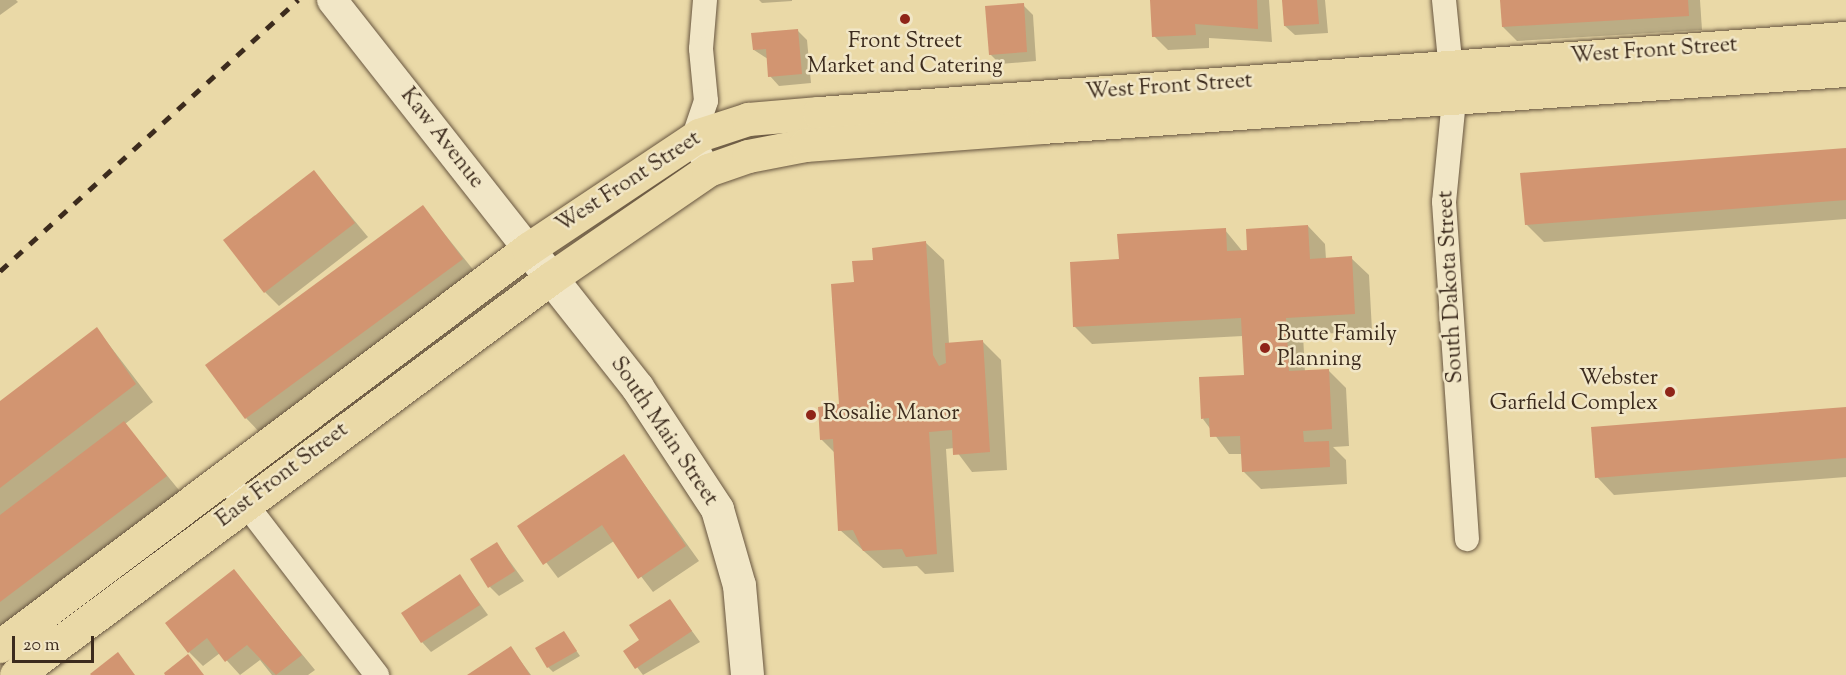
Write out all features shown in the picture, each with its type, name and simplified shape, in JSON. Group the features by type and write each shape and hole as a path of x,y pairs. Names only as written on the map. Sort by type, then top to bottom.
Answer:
{"main road":[{"name":"West Front Street","path":"528,249 693,139 748,119 1846,38"},
{"name":"West Front Street","path":"551,278 708,170 805,145 1846,70"},
{"name":"Kaw Avenue","path":"528,249 551,278"},
{"name":"East Front Street","path":"0,646 528,249"},
{"name":"East Front Street","path":"16,675 551,278"},
{"name":"South Main Street","path":"551,278 637,387 717,510 739,585 747,675"}],"street":[{"name":"Kaw Avenue","path":"332,0 528,249"},
{"path":"705,0 701,49 706,101 693,139 708,170"},
{"name":"South Dakota Street","path":"1444,0 1454,100 1444,202 1467,539"},
{"path":"225,477 377,675"}],"building":[{"path":"1150,0 1257,0 1258,29 1195,24 1196,35 1152,37"},
{"path":"1282,0 1317,0 1319,24 1284,26"},
{"path":"1500,0 1688,0 1689,16 1502,27"},
{"path":"1024,3 1027,52 989,55 985,6"},
{"path":"798,29 802,74 768,77 766,49 753,50 751,33"},
{"path":"1846,148 1846,200 1525,225 1520,173"},
{"path":"314,170 355,223 264,293 223,240"},
{"path":"423,205 463,259 245,419 205,365"},
{"name":"Butte Family Planning","path":"1308,225 1310,259 1352,256 1355,314 1286,318 1289,371 1329,369 1332,429 1303,431 1304,442 1329,441 1330,467 1242,472 1240,436 1210,437 1209,418 1201,419 1199,377 1244,375 1241,318 1073,327 1070,262 1119,259 1117,234 1226,228 1227,251 1247,250 1246,229"},
{"path":"926,241 933,355 939,366 946,363 945,343 983,340 990,452 953,455 952,430 929,432 937,554 906,557 902,549 863,551 853,530 838,531 833,439 820,440 818,407 839,404 831,284 854,282 852,261 873,260 872,248"},
{"path":"97,327 136,384 0,488 0,401"},
{"path":"1846,407 1846,458 1595,478 1591,427"},
{"path":"124,421 167,476 0,602 0,515"},
{"path":"624,454 686,546 638,579 602,525 543,565 517,526"},
{"path":"497,542 515,571 488,588 470,559"},
{"path":"234,569 302,655 276,675 247,645 225,662 207,638 188,653 165,623"},
{"path":"460,574 480,605 421,643 401,613"},
{"path":"670,599 692,631 635,669 623,651 639,640 629,625"},
{"path":"564,631 577,651 547,668 535,648"},
{"path":"511,646 530,675 467,675"},
{"path":"118,652 135,675 90,674"},
{"path":"188,654 204,675 165,675 164,673"}],"railway":[{"path":"0,271 298,0"}],"place":[{"name":"Front Street Market and Catering","path":"905,19"},
{"name":"Butte Family Planning","path":"1265,348"},
{"name":"Webster Garfield Complex","path":"1670,392"},
{"name":"Rosalie Manor","path":"811,415"}]}
